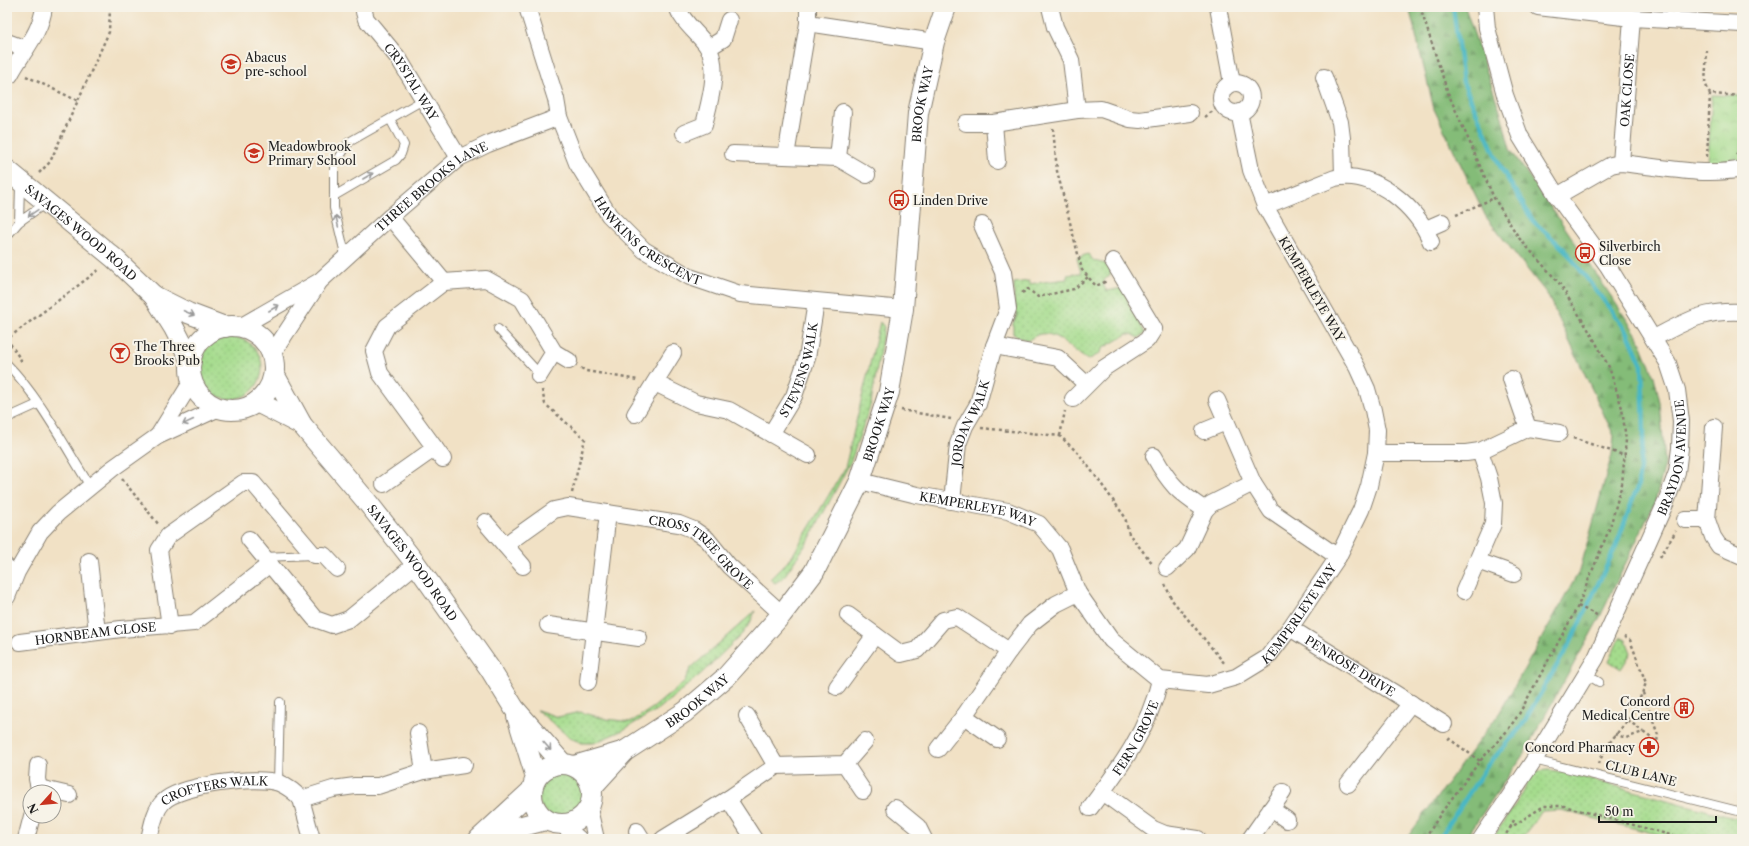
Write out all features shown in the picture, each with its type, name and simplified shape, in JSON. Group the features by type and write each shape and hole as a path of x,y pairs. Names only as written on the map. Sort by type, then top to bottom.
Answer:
{"street":[{"path":"11,72 38,30 43,17 44,7"},
{"name":"CRYSTAL WAY","path":"365,7 366,19 399,58 459,158"},
{"path":"677,7 680,16 708,48 715,74 704,126 684,133"},
{"path":"786,156 808,23 808,7"},
{"name":"BROOK WAY","path":"592,787 625,751 685,712 726,677 782,614 814,572 860,481 889,392 903,309 918,113 934,42 946,7"},
{"path":"1050,7 1055,27 1071,60 1077,110"},
{"path":"1218,7 1232,83"},
{"name":"BRAYDON AVENUE","path":"1481,839 1534,760 1593,679 1609,629 1666,502 1677,472 1681,420 1677,390 1668,362 1608,266 1557,196 1520,136 1505,96 1487,28 1485,7"},
{"path":"1538,7 1563,8 1632,18 1742,24"},
{"name":"HAWKINS CRESCENT","path":"531,8 556,99 559,117 577,163 609,215 644,250 690,277 740,294 903,309"},
{"name":"OAK CLOSE","path":"1621,163 1632,18"},
{"path":"708,48 722,39 729,20"},
{"path":"808,23 934,42"},
{"path":"7,42 26,49"},
{"path":"1324,77 1340,122 1343,176"},
{"path":"1232,83 1243,85 1250,94 1248,106 1239,112 1228,111 1222,104 1221,96 1223,90 1232,83"},
{"path":"966,124 994,123 1077,110 1101,109 1130,119 1140,127 1195,117"},
{"path":"838,158 843,112"},
{"name":"KEMPERLEYE WAY","path":"860,481 917,495 1008,511 1039,524 1060,548 1078,593 1111,640 1160,680 1208,685 1236,677 1267,658 1290,628 1338,557 1361,510 1369,486 1376,453 1376,430 1374,410 1367,389 1357,368 1265,206 1252,170 1239,112"},
{"name":"THREE BROOKS LANE","path":"232,327 320,282 390,217 459,158 488,144 559,117"},
{"path":"994,123 997,161"},
{"path":"733,154 838,158 867,175"},
{"path":"1557,196 1611,165 1621,163 1706,173 1742,169"},
{"path":"1265,206 1343,176 1367,181 1390,191 1418,217 1429,236 1442,222"},
{"name":"SAVAGES WOOD ROAD","path":"18,179 114,258 154,296 174,328 191,361"},
{"path":"390,217 444,282"},
{"name":"JORDAN WALK","path":"952,502 958,444 966,424 978,404 994,346 1008,309 1003,272 982,225"},
{"path":"1073,399 1086,384 1104,368 1147,340 1154,329 1113,261"},
{"path":"384,484 439,454 380,373 374,351 388,326 444,282 486,279 522,299 554,352 569,360"},
{"name":"THREE BROOKS LANE","path":"272,354 320,282"},
{"name":"SAVAGES WOOD ROAD","path":"154,296 188,313 232,327"},
{"name":"STEVENS WALK","path":"771,434 794,396 807,358 816,302"},
{"path":"1654,338 1696,316 1712,312 1742,312"},
{"path":"232,327 254,332 264,342 272,354 274,374 268,390 257,402 245,408 232,410 219,408 203,398 192,381 191,361 195,349 203,339 213,331 232,327"},
{"path":"994,346 1058,358 1086,384"},
{"path":"539,376 554,352"},
{"path":"635,414 672,354"},
{"name":"SAVAGES WOOD ROAD","path":"274,374 302,425 368,503 416,564 490,669 514,708 568,764"},
{"path":"1511,379 1528,428"},
{"path":"158,436 192,381"},
{"path":"654,383 696,403 729,410 808,456"},
{"path":"1217,400 1253,483 1271,511 1338,557"},
{"name":"SAVAGES WOOD ROAD","path":"257,402 302,425"},
{"path":"7,598 12,567 40,532 58,513 90,486 158,436 219,408"},
{"path":"1204,431 1226,422"},
{"path":"1714,427 1707,520 1713,537 1720,546 1742,556"},
{"path":"1376,453 1466,453 1480,451 1528,428 1559,433"},
{"path":"1464,591 1493,524 1494,517 1494,503 1489,478 1480,451"},
{"path":"1154,456 1170,483 1183,496 1205,510"},
{"name":"HORNBEAM CLOSE","path":"170,626 159,550 168,536 243,483 253,483 314,556 324,555 336,569"},
{"path":"1162,573 1186,549 1205,510 1211,504 1253,483"},
{"name":"CROSS TREE GROVE","path":"505,545 554,510 568,507 679,524 694,530 708,539 729,566 782,614"},
{"path":"588,682 608,513"},
{"path":"1685,520 1707,520"},
{"path":"485,522 523,566"},
{"path":"249,539 315,619 332,625 349,619 416,564"},
{"path":"1477,560 1514,574"},
{"path":"89,561 97,632"},
{"name":"HORNBEAM CLOSE","path":"20,642 97,632 194,623 267,561"},
{"path":"938,749 964,716 1009,651 1030,624 1056,604 1078,593"},
{"path":"848,615 901,654 917,650 943,620 957,617 1009,651"},
{"path":"548,625 640,638"},
{"name":"PENROSE DRIVE","path":"1290,628 1444,724"},
{"path":"838,688 875,635"},
{"name":"FERN GROVE","path":"1090,808 1138,739 1156,697 1160,680"},
{"name":"PENROSE DRIVE","path":"1348,784 1411,703"},
{"name":"SAVAGES WOOD ROAD","path":"514,708 534,784"},
{"path":"747,716 776,766"},
{"path":"964,716 997,739"},
{"path":"418,733 424,771"},
{"path":"663,839 728,799 776,766 845,764 865,741"},
{"name":"BROOK WAY","path":"568,764 625,751"},
{"path":"568,764 582,771 592,787 592,798 589,809 583,817 574,823 554,823 480,838 534,784 543,770 552,765 568,764"},
{"path":"845,764 863,792"},
{"path":"38,765 38,784"},
{"path":"312,839 301,799 333,789 389,784 424,771 464,765"},
{"name":"CROFTERS WALK","path":"149,839 156,813 163,802 174,794 214,784 260,780 278,783 293,791 301,799"},
{"path":"534,784 532,802 537,812 579,839"},
{"path":"1102,792 1153,829 1165,834 1198,839"},
{"path":"1250,839 1283,792"},
{"path":"62,794 69,795"},
{"path":"728,799 754,839"},
{"path":"895,808 918,827 924,839"},
{"path":"589,809 596,839"},
{"path":"1271,809 1287,820"},
{"path":"26,839 30,824"}],"lane":[{"path":"346,259 334,208 334,166 349,142 423,100"},
{"path":"334,196 396,160 401,154 404,146 390,119"},
{"path":"18,179 21,192 19,222"},
{"path":"7,236 19,222 47,203"},
{"path":"498,329 534,368 539,376"},
{"path":"10,367 38,404 90,486"},
{"path":"7,418 38,404"},
{"name":"HORNBEAM CLOSE","path":"267,561 314,556"},
{"path":"278,783 280,702"},
{"name":"CLUB LANE","path":"1534,760 1597,774 1742,812"}],"path":[{"path":"18,179 50,162 109,32 110,7"},
{"path":"1420,7 1448,93 1494,198 1519,238 1559,283 1591,334 1609,367 1622,408 1626,440 1626,456 1622,484 1610,527 1580,607 1507,731 1480,761 1441,813 1425,839"},
{"path":"1706,173 1710,94 1705,83 1707,50"},
{"path":"11,72 78,100"},
{"path":"1710,94 1742,96"},
{"path":"1195,117 1222,104"},
{"path":"1052,114 1057,171 1082,270 1096,286 1121,275"},
{"path":"1442,222 1494,198"},
{"path":"10,367 21,360 7,339 114,258"},
{"path":"1007,304 1028,289 1038,297 1074,289 1088,277"},
{"path":"569,360 586,371 654,383"},
{"path":"539,376 545,404 585,439 568,507"},
{"path":"1060,436 1065,411 1073,399"},
{"path":"885,407 966,424 1060,436 1079,454 1125,517 1129,534 1162,573 1172,600 1236,677"},
{"path":"1559,433 1626,456"},
{"path":"114,468 168,536"},
{"path":"1580,607 1592,613"},
{"path":"1597,774 1601,757 1615,734 1628,720 1646,683 1630,640 1609,629"},
{"path":"1628,720 1657,742 1658,735 1642,692"},
{"path":"1444,724 1448,738 1480,761"},
{"path":"1615,734 1626,738 1643,732"},
{"path":"1503,839 1510,828 1544,806 1564,806 1685,839"}],"green space":[{"path":"1409,7 1465,7 1502,117 1510,149 1639,338 1654,376 1660,402 1665,464 1655,502 1599,619 1523,755 1465,839 1406,839 1500,712 1580,570 1612,454 1614,436 1547,294 1486,217 1434,109"},
{"path":"1712,95 1742,96 1742,161 1708,163"},
{"path":"1088,254 1094,261 1110,265 1110,274 1104,280 1104,287 1107,291 1123,288 1128,298 1128,303 1145,333 1139,338 1132,334 1127,334 1103,348 1099,354 1088,360 1063,341 1049,334 1034,336 1027,341 1013,334 1013,323 1017,316 1014,305 1014,283 1029,281 1029,284 1067,279 1067,275 1081,273 1077,258"},
{"path":"880,322 884,327 871,403 851,461 809,540 783,578 775,583 770,579 791,558 845,468"},
{"path":"231,337 243,340 253,346 259,356 262,368 259,380 253,390 243,396 231,399 219,396 209,390 203,380 200,368 203,356 209,346 219,340"},
{"path":"755,611 750,623 742,634 702,673 660,708 623,730 594,743 582,743 570,738 537,710 558,717 580,712 606,719 631,722 654,707 685,681 690,669"},
{"path":"1620,637 1626,640 1631,653 1621,669 1609,661"},
{"path":"1549,770 1563,772 1742,820 1742,839 1676,839 1561,810 1542,811 1521,839 1492,839 1523,793 1531,774 1537,771"},
{"path":"561,772 574,776 580,782 584,795 580,808 574,814 561,818 548,814 542,808 538,795 542,782 548,776"}],"waterway":[{"path":"1439,839 1487,766 1521,727 1570,643 1616,546 1638,485 1644,434 1642,365 1627,331 1565,250 1533,221 1500,166 1463,82 1453,7"}],"place":[{"name":"Abacus pre-school","path":"231,64"},
{"name":"Meadowbrook Primary School","path":"254,153"},
{"name":"Linden Drive","path":"899,200"},
{"name":"Silverbirch Close","path":"1585,253"},
{"name":"The Three Brooks Pub","path":"120,353"},
{"name":"Concord Medical Centre","path":"1684,708"},
{"name":"Concord Pharmacy","path":"1649,747"}]}
